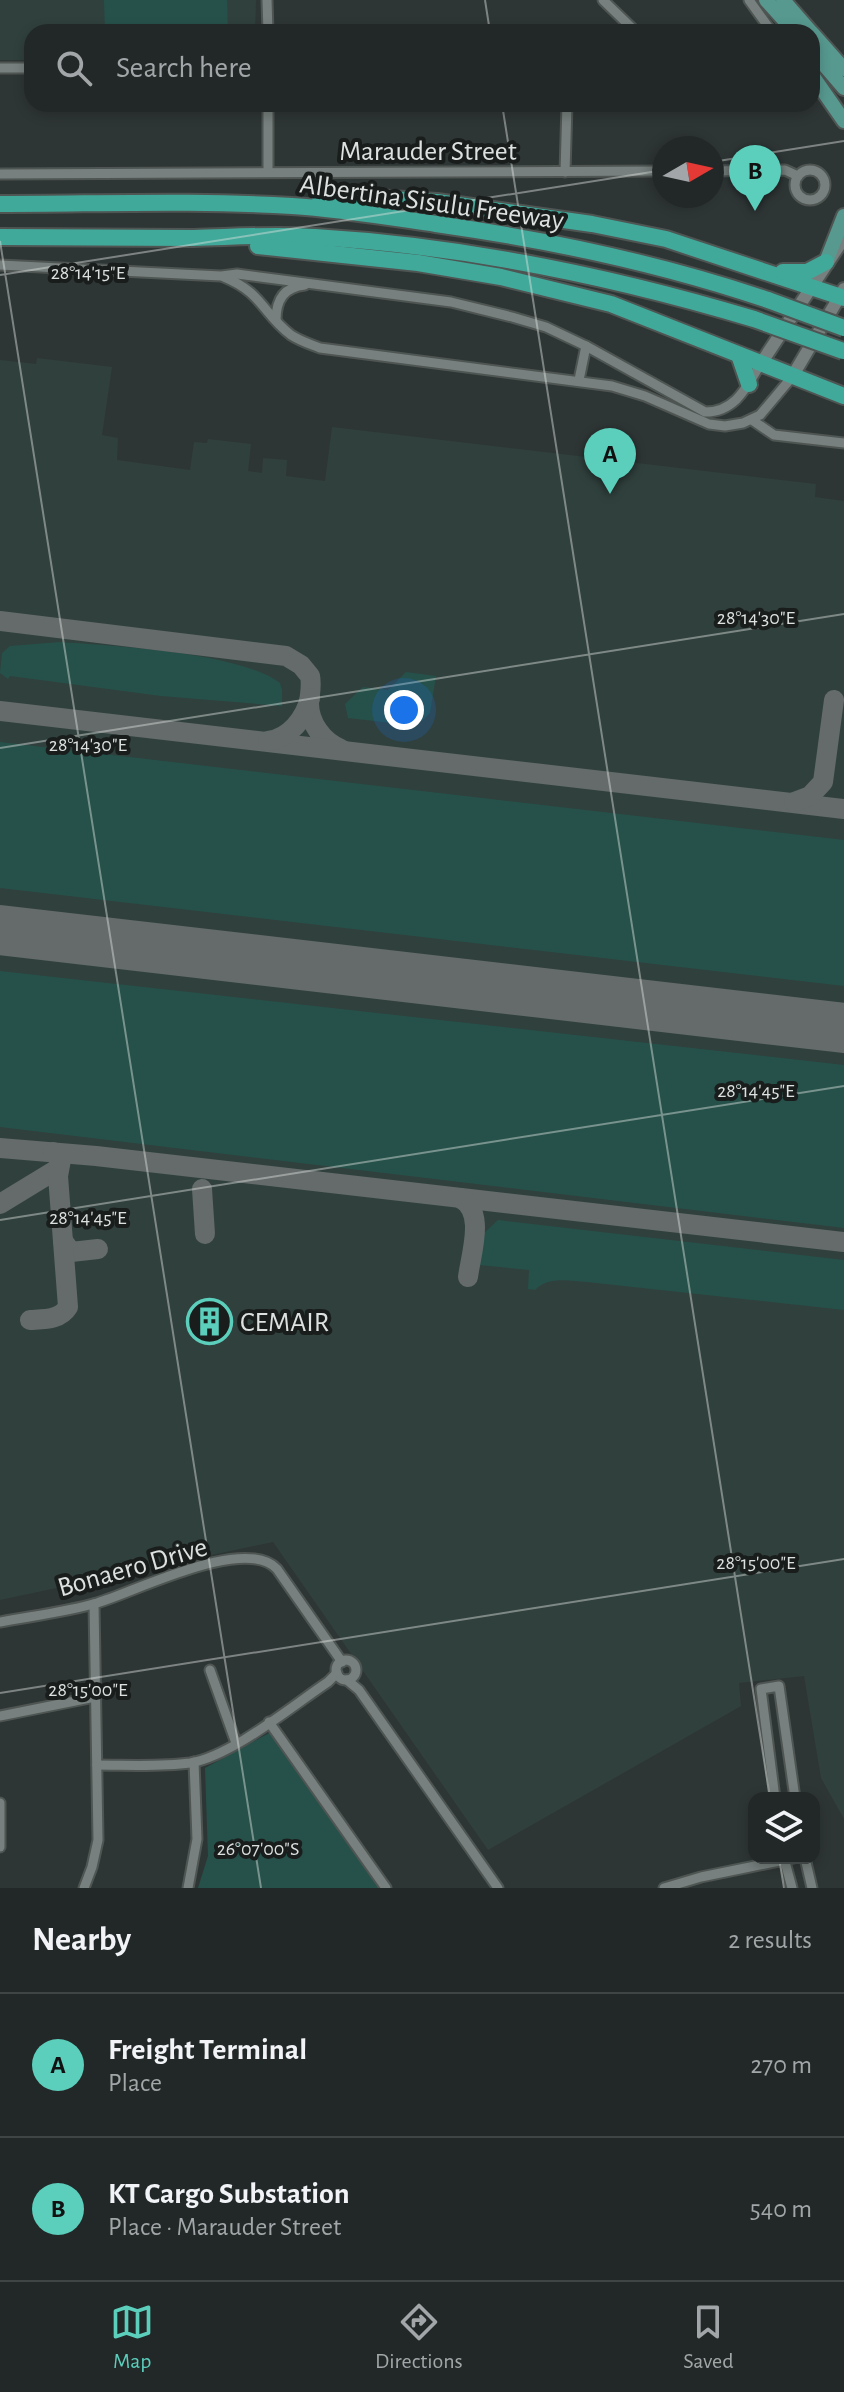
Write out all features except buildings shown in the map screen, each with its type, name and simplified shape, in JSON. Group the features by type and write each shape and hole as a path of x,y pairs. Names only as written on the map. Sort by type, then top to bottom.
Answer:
{"highway":[{"path":"291,206 333,199 375,198 487,208 592,224 666,239 842,294"},
{"name":"Albertina Sisulu Freeway","path":"0,204 208,203 366,212 512,235 698,276 844,328"},
{"name":"Albertina Sisulu Freeway","path":"0,237 312,237 416,246 503,259 686,299 844,351"},
{"path":"169,238 418,263 501,277 611,304 844,396"},
{"path":"765,271 807,272 826,262"},
{"path":"739,355 749,384"}],"main road":[{"path":"764,0 778,24"},
{"path":"764,0 787,24"},
{"path":"783,0 805,24"},
{"path":"820,41 844,69"},
{"path":"820,60 844,88"},
{"path":"820,86 844,121"},
{"path":"826,262 844,216"},
{"path":"760,365 844,238"},
{"path":"792,377 842,294"}],"street":[{"path":"267,0 268,24"},
{"path":"603,0 628,24"},
{"path":"749,0 766,24"},
{"path":"0,68 24,68"},
{"path":"268,112 268,172"},
{"path":"565,172 567,112"},
{"path":"724,171 785,170 798,176"},
{"name":"Marauder Street","path":"0,174 652,171"},
{"path":"0,265 221,276 237,274 451,302 546,327 705,412 724,410 742,395 760,365"},
{"path":"221,276 250,290 276,320 299,340 329,351 612,386 645,396 716,426 752,420 773,402 792,377"},
{"path":"276,320 278,303 288,289 325,284"},
{"path":"579,380 586,346"},
{"path":"752,420 774,435 844,443"},
{"name":"Bonaero Drive","path":"0,1622 94,1604 166,1575 233,1559 258,1557 272,1563 329,1646 329,1652 498,1888"},
{"path":"84,1888 98,1840 94,1604"},
{"path":"210,1670 236,1743"},
{"path":"97,1765 194,1762 236,1743 343,1672"},
{"path":"774,1792 761,1689 779,1686 794,1792"},
{"path":"0,1716 95,1697"},
{"path":"269,1722 386,1888"},
{"path":"188,1888 197,1839 194,1762"},
{"path":"0,1803 0,1847"},
{"path":"664,1888 763,1864"},
{"path":"788,1864 792,1888"},
{"path":"806,1864 812,1888"}],"shaded area":[{"path":"0,0 256,0 255,24 24,24 24,60 0,60"},
{"path":"37,358 112,367 102,435 118,438 117,460 190,470 194,442 207,443 208,439 251,444 248,471 262,473 263,458 287,460 286,476 325,481 332,427 816,484 815,497 844,501 844,1819 821,1778 804,1676 739,1683 741,1706 488,1850 273,1542 0,1600 0,360 36,364"}],"green space":[{"path":"104,0 227,0 228,24 105,24"},
{"path":"60,642 175,652 236,664 280,683 282,706 161,696 10,676 8,679 0,673 2,653 10,646"},
{"path":"406,672 436,676 430,713 422,721 400,724 348,718 345,704 363,687 388,690"},
{"path":"0,742 844,840 844,986 0,888"},
{"path":"0,971 844,1065 844,1228 0,1127"},
{"path":"498,1220 844,1260 844,1310 560,1280 546,1283 535,1290 528,1289 529,1270 479,1265 483,1234"},
{"path":"271,1732 379,1888 198,1888 208,1856 205,1768"}],"taxiway":[{"path":"0,621 286,656 301,665 310,676 310,710 318,731 328,742 341,749"},
{"path":"268,741 283,736 295,726 310,698"},
{"path":"794,802 810,796 823,782 834,700"},
{"path":"0,711 844,809"},
{"path":"0,1148 96,1156 844,1242"},
{"path":"30,1320 56,1317 68,1307 58,1176 61,1160 53,1152"},
{"path":"0,1204 59,1168"},
{"path":"202,1189 205,1234"},
{"path":"460,1198 468,1204 475,1222 468,1277"},
{"path":"63,1241 71,1252 98,1249"}],"runway":[{"path":"0,930 844,1028"}],"place":[{"name":"KT Cargo Substation","path":"755,211"},
{"name":"Freight Terminal","path":"610,494"},
{"name":"CEMAIR","path":"209,1321"}]}
